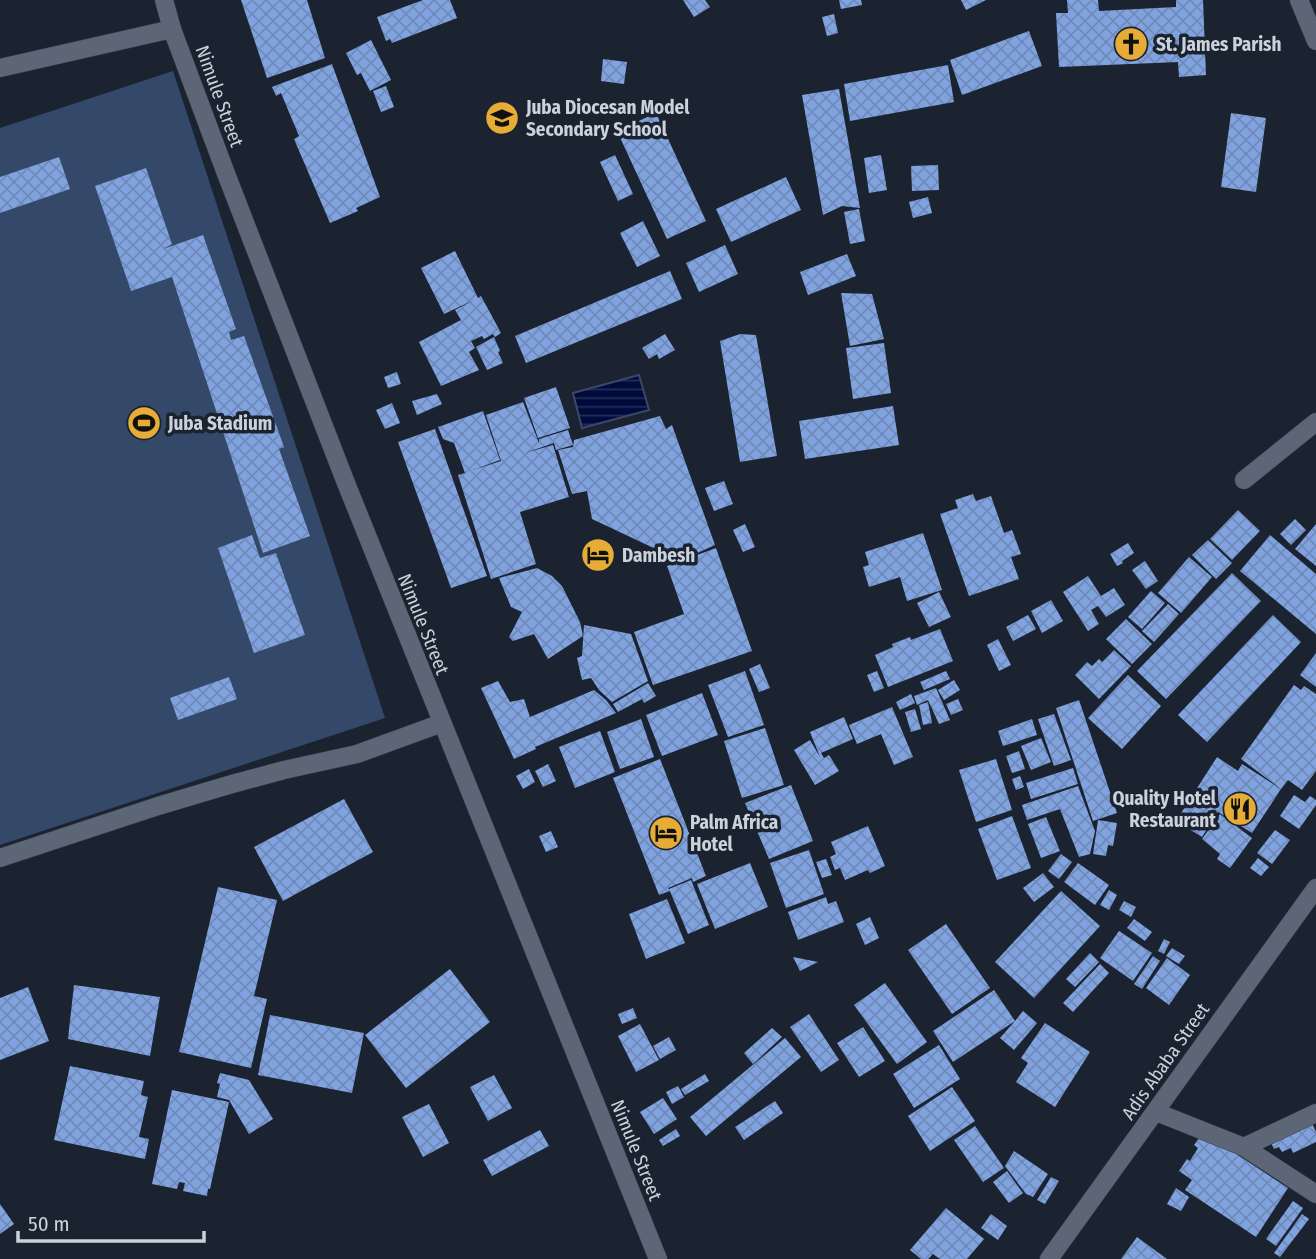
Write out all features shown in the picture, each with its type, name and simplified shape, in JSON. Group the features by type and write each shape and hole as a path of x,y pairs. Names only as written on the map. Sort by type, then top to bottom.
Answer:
{"street":[{"name":"Nimule Street","path":"163,0 346,483 658,1259"},
{"path":"1299,0 1316,41"},
{"path":"0,68 172,29"},
{"path":"1244,480 1316,422"},
{"path":"0,858 232,784 357,754 442,723"},
{"name":"Adis Ababa Street","path":"1049,1259 1316,888"},
{"path":"1156,1112 1244,1147 1316,1194"},
{"path":"1244,1147 1316,1113"}],"shaded area":[{"name":"Juba Stadium","path":"173,71 385,718 0,845 0,128"},
{"path":"639,375 649,410 582,428 573,393"}],"building":[{"path":"241,0 307,0 325,58 267,78"},
{"path":"423,0 450,0 457,18 392,43 390,39 386,41 377,17"},
{"path":"683,0 705,0 710,7 694,17"},
{"path":"839,0 861,0 862,5 841,9"},
{"path":"961,0 986,0 966,10"},
{"name":"St. James Parish","path":"1067,0 1098,0 1099,11 1176,7 1176,0 1203,0 1206,75 1179,77 1178,62 1059,67 1056,13 1068,13"},
{"path":"834,14 838,33 827,36 822,17"},
{"path":"1029,31 1042,66 962,95 950,60"},
{"path":"371,40 391,80 370,91 361,73 357,75 346,53"},
{"path":"603,59 627,62 624,84 601,81"},
{"path":"332,64 380,197 356,208 358,211 330,223 294,139 299,136 281,93 276,96 272,87"},
{"path":"948,65 954,102 850,121 844,84"},
{"path":"386,86 394,107 381,112 373,91"},
{"path":"839,89 860,208 842,206 823,215 802,95"},
{"path":"656,113 706,221 667,239 617,131"},
{"path":"1231,113 1266,118 1256,192 1221,187"},
{"path":"615,155 633,194 618,201 600,162"},
{"path":"881,155 887,190 869,193 864,158"},
{"path":"59,157 70,189 0,213 0,177"},
{"path":"938,165 939,190 912,191 911,166"},
{"path":"146,168 172,244 163,249 203,235 236,329 229,332 231,340 244,336 284,447 279,449 310,536 263,553 172,277 131,291 95,186"},
{"path":"786,177 801,210 731,242 716,209"},
{"path":"928,197 932,213 913,218 909,202"},
{"path":"859,209 865,241 850,244 844,212"},
{"path":"643,221 660,256 637,267 620,233"},
{"path":"725,245 738,274 699,292 686,263"},
{"path":"455,251 478,298 481,296 501,333 495,337 493,334 471,341 475,348 469,352 479,370 441,386 419,342 461,320 455,310 474,300 444,314 421,268"},
{"path":"847,254 856,276 808,295 800,272"},
{"path":"670,271 682,299 526,363 515,336"},
{"path":"841,293 872,294 884,339 850,346"},
{"path":"665,334 675,350 659,359 657,354 649,359 642,348"},
{"path":"740,334 756,335 777,456 740,462 720,341"},
{"path":"494,337 503,363 487,370 476,347"},
{"path":"884,343 891,393 853,399 846,348"},
{"path":"397,372 401,384 388,388 384,377"},
{"path":"556,387 570,428 538,438 524,398"},
{"path":"437,394 442,404 417,415 412,401"},
{"path":"523,402 539,443 539,439 568,430 573,445 556,450 554,443 525,453 553,445 569,497 520,512 536,564 491,579 458,475 465,473 454,443 443,439 438,427 483,411 500,460 473,470 501,461 486,415"},
{"path":"392,403 400,423 385,429 376,410"},
{"path":"893,406 899,445 805,459 799,421"},
{"path":"660,416 666,429 672,425 715,545 686,558 660,551 592,519 587,491 572,494 558,450 573,447 574,440"},
{"path":"435,429 487,576 451,588 398,442"},
{"path":"724,481 733,504 714,511 705,488"},
{"path":"973,494 976,501 991,496 1004,533 1012,530 1021,554 1011,557 1019,579 969,596 940,514 958,508 955,500"},
{"path":"1238,510 1260,531 1232,560 1210,539"},
{"path":"1295,519 1306,530 1291,545 1280,534"},
{"path":"745,524 755,547 743,552 733,530"},
{"path":"1316,524 1316,566 1295,549"},
{"path":"923,533 942,590 907,601 900,577 869,587 863,567 869,565 865,552"},
{"path":"252,535 260,558 276,553 305,635 254,653 218,548"},
{"path":"1270,535 1316,574 1316,634 1240,571"},
{"path":"1208,540 1232,563 1216,579 1192,555"},
{"path":"1128,543 1134,553 1117,566 1110,554"},
{"path":"716,548 752,651 653,685 634,632 684,614 667,566"},
{"path":"1189,557 1212,577 1181,613 1158,593"},
{"path":"1145,561 1158,581 1146,589 1132,570"},
{"path":"537,568 552,576 562,586 580,622 583,636 548,659 534,634 513,641 509,637 522,612 511,607 499,578"},
{"path":"1232,573 1261,601 1166,699 1137,671"},
{"path":"1088,576 1101,596 1114,588 1125,605 1106,617 1098,606 1091,610 1099,624 1088,631 1063,592"},
{"path":"1151,591 1165,603 1142,629 1128,617"},
{"path":"939,592 951,617 929,627 917,603"},
{"path":"1051,600 1063,621 1042,633 1031,611"},
{"path":"1168,604 1179,614 1154,642 1142,631"},
{"path":"1028,615 1036,629 1013,641 1006,627"},
{"path":"1273,615 1301,642 1207,742 1178,715"},
{"path":"1126,619 1152,644 1132,664 1106,639"},
{"path":"584,625 631,634 648,681 612,702 591,678 582,680 577,658 582,656"},
{"path":"940,629 953,661 888,687 875,655 893,647 892,644"},
{"path":"998,639 1011,665 999,671 987,645"},
{"path":"1114,650 1131,666 1099,699 1075,675 1087,662 1092,666 1099,659 1102,662"},
{"path":"1316,653 1316,687 1300,675"},
{"path":"760,664 770,688 759,692 749,669"},
{"path":"745,671 764,725 728,737 708,685"},
{"path":"877,671 884,688 874,692 867,675"},
{"path":"946,671 950,679 924,690 920,682"},
{"path":"1128,675 1161,706 1122,749 1088,718"},
{"path":"229,677 237,699 178,720 170,698"},
{"path":"954,680 960,690 944,700 938,690"},
{"path":"498,681 510,702 524,699 530,717 594,690 616,713 535,747 536,749 514,759 481,688"},
{"path":"648,683 656,696 644,703 642,699 618,712 613,704"},
{"path":"1294,685 1301,690 1304,686 1316,694 1316,771 1302,790 1288,780 1281,789 1241,759"},
{"path":"936,688 950,720 939,724 928,700 917,705 914,696"},
{"path":"702,693 718,735 662,756 646,715"},
{"path":"911,694 915,703 900,710 896,702"},
{"path":"958,699 963,710 951,715 946,704"},
{"path":"1079,700 1117,813 1093,821 1056,708"},
{"path":"928,702 932,723 923,725 919,705"},
{"path":"892,707 913,757 894,765 881,734 857,744 849,725"},
{"path":"915,709 921,729 911,732 905,712"},
{"path":"1054,714 1071,760 1054,766 1038,719"},
{"path":"844,717 853,739 821,753 824,758 829,755 839,771 815,785 794,750 810,740 820,757 810,732"},
{"path":"641,719 654,757 620,769 607,732"},
{"path":"1032,719 1037,735 1003,746 998,731"},
{"path":"765,728 784,785 742,798 724,741"},
{"path":"600,731 615,772 575,788 559,747"},
{"path":"1041,738 1051,762 1031,770 1021,746"},
{"path":"1019,751 1025,769 1012,773 1006,756"},
{"path":"1217,757 1238,771 1242,764 1281,789 1252,833 1215,810 1218,812 1202,837 1176,821"},
{"path":"660,759 706,876 693,882 692,878 668,888 670,891 659,895 613,778"},
{"path":"996,759 1012,810 976,822 959,770"},
{"path":"548,764 556,781 543,787 535,771"},
{"path":"1073,768 1078,784 1031,799 1026,783"},
{"path":"529,769 535,782 523,789 516,776"},
{"path":"1020,776 1024,787 1016,790 1012,779"},
{"path":"791,785 813,841 769,859 745,803"},
{"path":"1078,786 1095,831 1090,854 1079,857 1060,809 1027,820 1022,805"},
{"path":"1294,795 1305,802 1310,796 1316,800 1316,805 1299,829 1280,816"},
{"path":"344,799 373,852 283,901 254,847"},
{"path":"1220,814 1252,838 1230,868 1217,859 1220,854 1202,839"},
{"path":"1012,816 1031,868 997,880 978,829"},
{"path":"1046,817 1060,851 1041,858 1028,824"},
{"path":"1098,820 1117,823 1113,846 1108,845 1106,856 1093,854"},
{"path":"868,826 885,866 845,880 840,868 835,870 830,857 836,854 831,842"},
{"path":"1275,830 1290,840 1272,864 1257,853"},
{"path":"551,831 558,847 546,852 539,836"},
{"path":"809,850 824,894 786,908 770,863"},
{"path":"1061,854 1072,862 1059,879 1048,871"},
{"path":"1258,858 1269,867 1261,876 1250,868"},
{"path":"826,859 832,875 822,878 816,862"},
{"path":"750,863 768,907 715,929 697,884"},
{"path":"1078,863 1109,885 1095,905 1064,882"},
{"path":"1043,873 1054,887 1034,902 1023,888"},
{"path":"691,880 709,925 688,934 669,889"},
{"path":"218,887 277,900 254,996 267,999 251,1068 179,1052"},
{"path":"1109,890 1117,895 1109,910 1100,905"},
{"path":"1061,891 1100,926 1034,998 995,962"},
{"path":"826,897 828,904 836,901 844,922 798,940 788,912"},
{"path":"667,899 685,943 646,959 629,914"},
{"path":"1124,901 1136,907 1131,917 1119,910"},
{"path":"870,917 879,938 865,945 856,924"},
{"path":"1134,919 1152,932 1145,941 1127,928"},
{"path":"946,924 990,988 952,1014 908,950"},
{"path":"1119,931 1152,953 1133,981 1100,958"},
{"path":"1164,939 1170,942 1164,954 1158,951"},
{"path":"1172,948 1185,956 1179,964 1166,956"},
{"path":"1090,953 1099,962 1075,987 1066,979"},
{"path":"1153,956 1160,961 1142,989 1134,984"},
{"path":"793,957 818,962 800,971"},
{"path":"1167,958 1190,975 1169,1005 1146,988"},
{"path":"1100,964 1109,973 1073,1012 1063,1003"},
{"path":"450,969 490,1022 406,1088 365,1035"},
{"path":"885,983 927,1042 897,1064 854,1005"},
{"path":"74,985 160,997 150,1056 68,1039"},
{"path":"28,987 49,1041 0,1060 0,998"},
{"path":"994,990 1015,1021 953,1062 933,1031"},
{"path":"633,1008 637,1018 622,1024 618,1014"},
{"path":"1023,1011 1037,1023 1014,1050 1000,1038"},
{"path":"809,1014 839,1060 821,1072 790,1027"},
{"path":"270,1015 364,1033 352,1093 258,1075"},
{"path":"1045,1023 1090,1052 1055,1107 1016,1082 1028,1063 1021,1058"},
{"path":"640,1024 659,1060 636,1072 618,1036"},
{"path":"863,1027 885,1061 859,1077 837,1043"},
{"path":"772,1028 782,1037 753,1064 744,1053"},
{"path":"669,1037 676,1050 660,1059 653,1046"},
{"path":"785,1038 801,1057 706,1136 690,1117"},
{"path":"939,1045 960,1079 914,1108 893,1074"},
{"path":"70,1066 144,1081 141,1095 148,1097 139,1137 149,1139 145,1159 54,1140"},
{"path":"220,1073 249,1080 273,1119 249,1134 229,1100 217,1097"},
{"path":"705,1074 709,1081 685,1095 681,1089"},
{"path":"494,1075 512,1108 488,1121 470,1087"},
{"path":"678,1086 684,1097 672,1104 666,1092"},
{"path":"952,1087 975,1121 930,1151 908,1116"},
{"path":"172,1090 229,1102 207,1196 183,1191 185,1183 179,1182 177,1189 152,1184"},
{"path":"663,1098 677,1119 654,1134 640,1112"},
{"path":"775,1101 783,1113 744,1140 735,1127"},
{"path":"429,1104 449,1143 423,1157 402,1117"},
{"path":"1310,1119 1316,1132 1316,1142 1293,1153 1291,1148 1282,1152 1279,1147 1274,1149 1269,1139"},
{"path":"975,1126 1004,1168 983,1182 954,1140"},
{"path":"676,1129 680,1136 663,1146 659,1140"},
{"path":"540,1130 549,1146 492,1176 483,1160"},
{"path":"1203,1132 1288,1188 1256,1237 1185,1190 1192,1180 1179,1171 1187,1159 1190,1161 1198,1148 1194,1145"},
{"path":"1014,1151 1048,1174 1033,1197 1026,1194 1005,1166"},
{"path":"1007,1171 1023,1193 1009,1203 993,1182"},
{"path":"1051,1177 1059,1181 1045,1204 1037,1200"},
{"path":"1176,1188 1189,1197 1181,1211 1167,1204"},
{"path":"1293,1201 1303,1208 1276,1246 1266,1239"},
{"path":"0,1204 14,1224 0,1234"},
{"path":"946,1208 984,1239 967,1259 940,1259 933,1254 928,1259 921,1259 910,1250"},
{"path":"991,1214 1007,1226 998,1240 981,1228"},
{"path":"1302,1214 1309,1219 1280,1257 1274,1253"},
{"path":"1137,1237 1167,1259 1121,1259"}],"place":[{"name":"St. James Parish","path":"1131,44"},
{"name":"Juba Diocesan Model Secondary School","path":"502,118"},
{"name":"Juba Stadium","path":"144,423"},
{"name":"Dambesh","path":"598,555"},
{"name":"Quality Hotel Restaurant","path":"1240,809"},
{"name":"Palm Africa Hotel","path":"666,833"}]}
